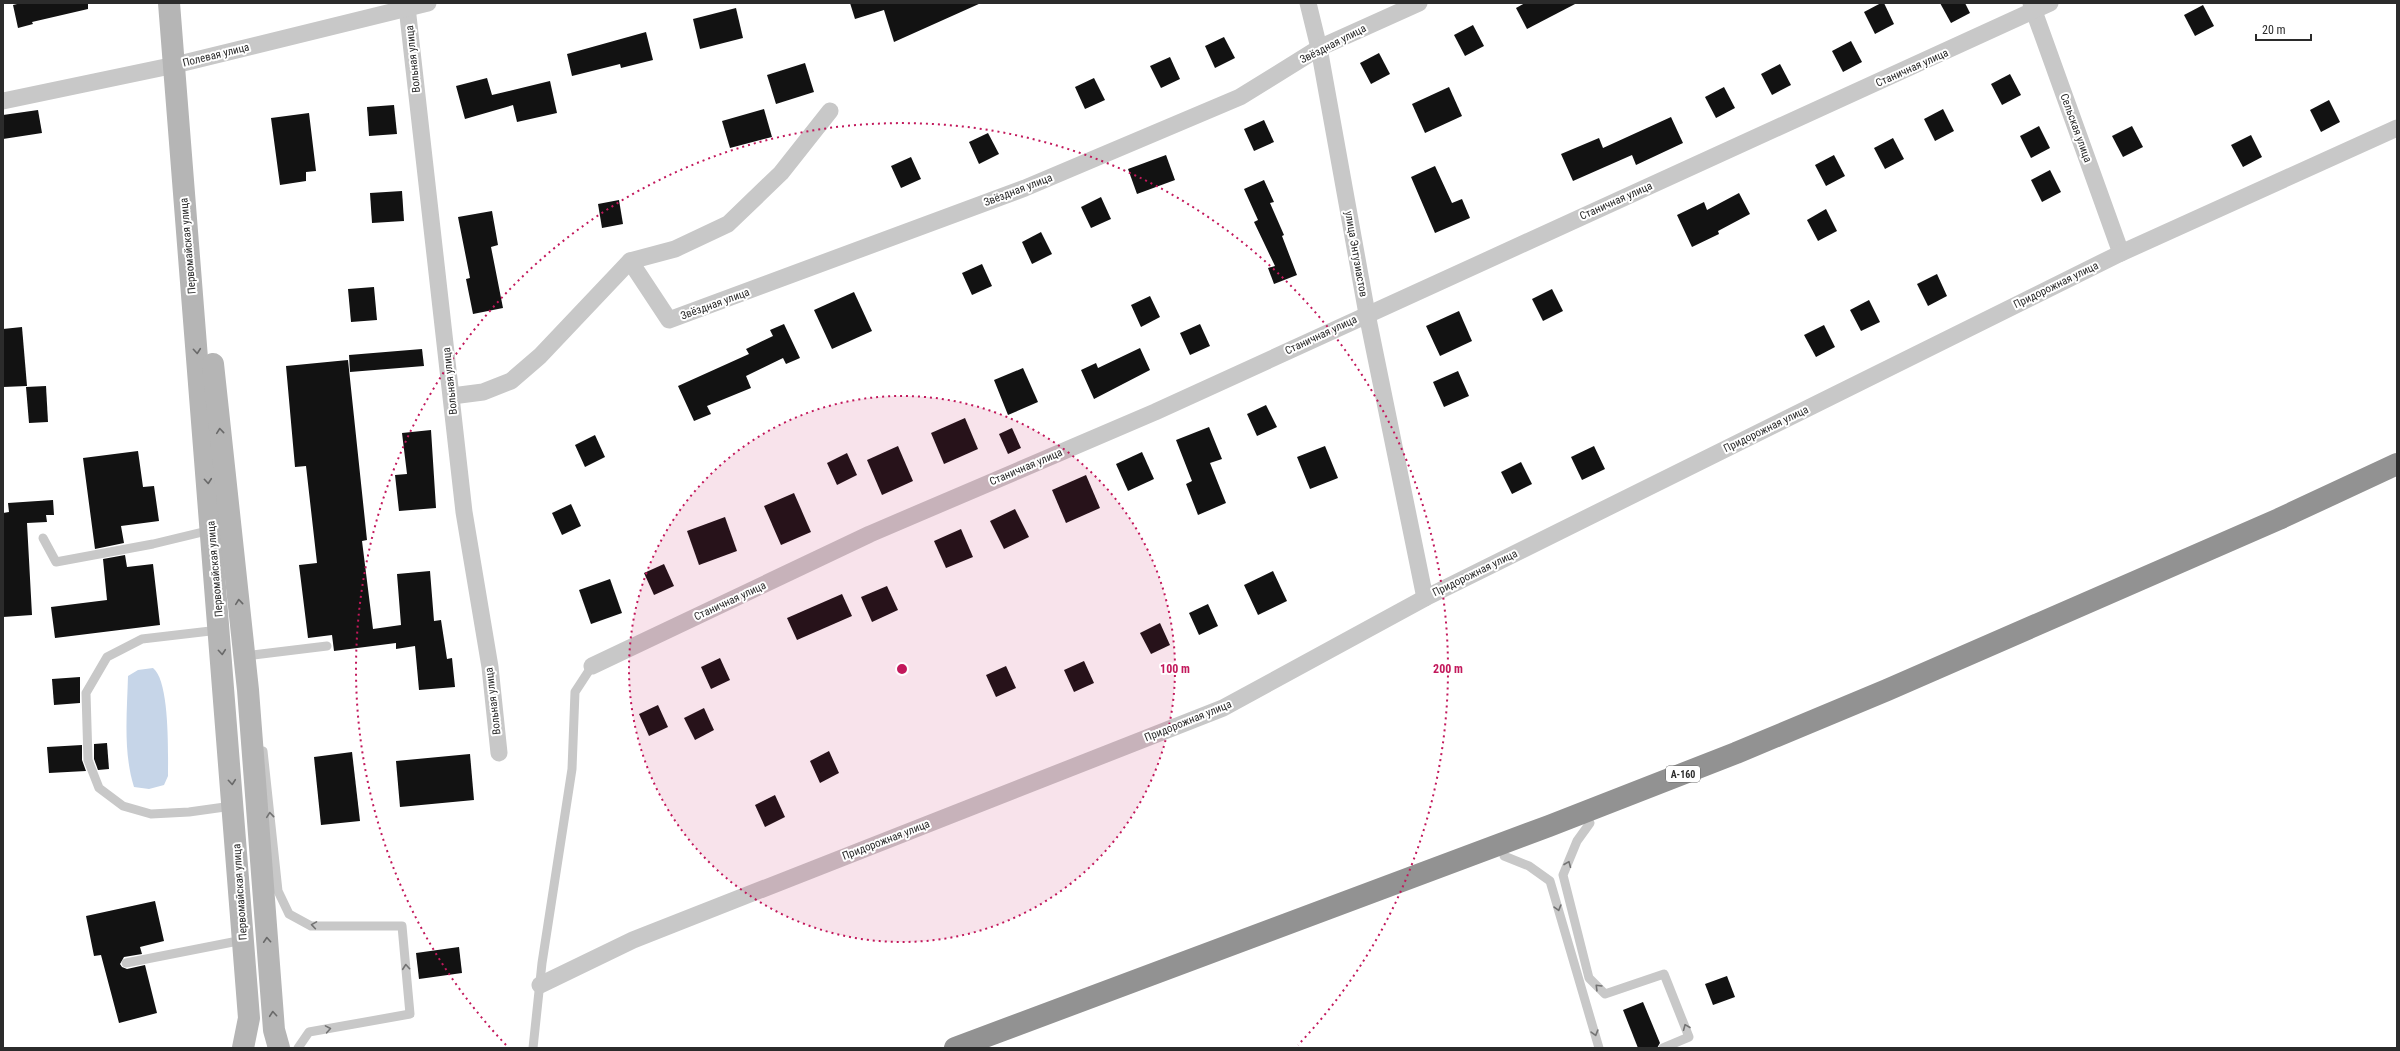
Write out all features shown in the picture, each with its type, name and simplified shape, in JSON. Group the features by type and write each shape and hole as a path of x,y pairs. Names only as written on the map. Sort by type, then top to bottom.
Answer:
{"highway":[{"name":"А-160","path":"955,1048 1542,829 1736,753 1894,687 2272,523 2397,464"},
{"name":"А-160","path":"989,1048 1504,856 1823,730 2147,589 2397,476"}],"main road":[{"name":"Первомайская улица","path":"169,3 178,89 177,116 234,806 249,1018 243,1048"},
{"name":"Первомайская улица","path":"178,89 185,109 245,656 274,1030 279,1048"}],"street":[{"name":"Полевая улица","path":"3,101 175,65 428,3"},
{"name":"улица Энтузиастов","path":"1308,3 1319,48 1367,314 1425,598"},
{"name":"Звёздная улица","path":"630,261 669,320 1025,188 1240,97 1319,48 1419,3"},
{"name":"Станичная улица","path":"592,666 870,534 1155,412 2033,7 2050,3"},
{"name":"Сельская улица","path":"2033,7 2121,253"},
{"name":"Вольная улица","path":"407,8 464,512 490,667 499,753"},
{"path":"452,396 483,392 511,381 540,356 630,261 675,249 728,224 781,173 830,111"},
{"name":"Придорожная улица","path":"540,985 633,940 1223,708 1425,598 2121,253 2397,128"}],"lane":[{"path":"43,538 56,562 153,544 212,529"},
{"path":"220,630 142,639 107,657 86,693 88,760 99,788 123,806 150,814 190,812 234,806"},
{"path":"245,656 327,646"},
{"path":"533,1048 540,985 572,769 575,692 592,666"},
{"path":"248,690 259,711 261,727"},
{"path":"262,742 278,891 289,914 311,926 402,926 410,1014 309,1032 298,1048"},
{"path":"1590,823 1577,841 1563,875 1589,978 1605,994 1664,974 1689,1037 1663,1048"},
{"path":"1504,856 1529,866 1550,882 1599,1048"},
{"path":"126,963 243,940"}],"water":[{"path":"153,668 159,675 163,687 168,735 168,776 164,785 149,789 134,787 128,760 126,732 128,676 138,670"}],"building":[{"path":"21,3 88,3 88,9 32,22 33,24 18,28 13,5"},
{"path":"850,3 981,3 894,42 884,10 855,19"},
{"path":"1525,3 1577,3 1527,29 1516,8"},
{"path":"1881,3 1884,3 1894,24 1875,34 1864,12"},
{"path":"1940,3 1965,3 1970,13 1951,23"},
{"path":"2203,5 2214,26 2195,36 2184,15"},
{"path":"736,8 743,38 700,49 693,19"},
{"path":"1473,25 1484,46 1465,56 1454,35"},
{"path":"646,32 653,60 621,68 620,64 572,76 567,54"},
{"path":"1224,37 1235,58 1215,68 1205,46"},
{"path":"1851,41 1862,62 1843,72 1832,51"},
{"path":"1379,53 1390,74 1371,84 1360,63"},
{"path":"1170,57 1180,79 1161,88 1150,66"},
{"path":"805,63 814,92 776,104 767,75"},
{"path":"1780,64 1791,85 1772,95 1761,74"},
{"path":"2010,74 2021,95 2002,105 1991,84"},
{"path":"487,78 492,95 550,81 557,113 517,122 513,105 465,119 456,86"},
{"path":"1094,78 1105,100 1085,109 1075,87"},
{"path":"1449,87 1462,116 1425,133 1412,104"},
{"path":"1724,87 1735,108 1716,118 1705,97"},
{"path":"2329,100 2340,122 2321,132 2310,110"},
{"path":"394,105 397,134 369,136 367,107"},
{"path":"764,109 772,137 730,148 722,121"},
{"path":"1943,109 1954,131 1935,141 1924,119"},
{"path":"38,110 42,133 3,139 3,115"},
{"path":"309,113 316,171 306,172 306,181 280,185 271,118"},
{"path":"1671,117 1683,143 1636,165 1632,155 1573,181 1561,154 1599,138 1603,148"},
{"path":"1264,120 1274,142 1254,151 1244,129"},
{"path":"2039,126 2050,148 2031,158 2020,136"},
{"path":"2132,126 2143,147 2123,157 2112,136"},
{"path":"988,133 999,154 979,164 969,142"},
{"path":"2251,135 2262,157 2243,167 2231,145"},
{"path":"1893,138 1904,159 1885,169 1874,148"},
{"path":"1166,155 1175,180 1137,194 1128,169"},
{"path":"1834,155 1845,176 1826,186 1815,165"},
{"path":"911,157 921,179 901,188 891,166"},
{"path":"1435,166 1452,203 1462,199 1470,218 1435,233 1411,177"},
{"path":"2050,170 2061,192 2042,202 2031,180"},
{"path":"1264,180 1274,202 1270,203 1284,235 1282,236 1297,275 1274,284 1268,268 1275,266 1254,222 1258,220 1244,189"},
{"path":"402,191 404,221 372,223 370,193"},
{"path":"1739,193 1750,214 1718,231 1719,234 1692,247 1677,215 1704,202 1707,210"},
{"path":"1101,197 1111,219 1091,228 1081,207"},
{"path":"619,200 623,224 602,228 598,204"},
{"path":"1826,209 1837,231 1818,241 1807,220"},
{"path":"492,211 498,245 491,247 503,308 473,314 466,279 470,278 458,217"},
{"path":"1041,232 1052,254 1032,264 1022,242"},
{"path":"982,264 992,286 972,295 962,273"},
{"path":"1937,274 1947,296 1928,306 1917,284"},
{"path":"374,287 377,320 351,322 348,289"},
{"path":"1552,289 1563,311 1543,321 1532,299"},
{"path":"854,292 872,331 832,349 814,310"},
{"path":"1150,296 1160,317 1141,327 1131,305"},
{"path":"1869,300 1880,322 1861,331 1850,310"},
{"path":"1459,311 1472,341 1440,356 1426,326"},
{"path":"784,324 800,358 786,364 783,358 746,376 751,388 707,406 711,414 694,421 678,386 749,354 746,349 773,336 770,330"},
{"path":"1200,324 1210,346 1190,355 1180,333"},
{"path":"1824,325 1835,347 1816,357 1804,335"},
{"path":"22,327 27,386 3,387 3,329"},
{"path":"1140,348 1150,370 1094,399 1081,370 1096,363 1098,368"},
{"path":"422,349 424,366 350,372 349,355"},
{"path":"348,360 367,540 362,541 373,629 401,625 397,574 430,571 434,621 441,620 447,659 452,658 455,687 419,690 415,646 396,649 396,643 334,651 332,635 308,638 299,565 317,563 306,466 295,467 286,366"},
{"path":"1023,368 1038,402 1008,415 994,380"},
{"path":"1458,371 1469,396 1444,407 1433,382"},
{"path":"46,386 48,422 29,423 26,387"},
{"path":"1266,405 1277,427 1257,436 1247,414"},
{"path":"965,418 978,449 944,464 931,433"},
{"path":"1209,427 1222,459 1210,463 1226,503 1198,515 1186,484 1192,481 1176,440"},
{"path":"1012,428 1021,448 1008,454 999,434"},
{"path":"431,430 436,508 399,511 395,475 407,474 402,433"},
{"path":"595,435 605,457 585,467 575,445"},
{"path":"898,446 913,481 882,495 867,460"},
{"path":"1325,446 1338,478 1310,489 1297,457"},
{"path":"1594,446 1605,469 1582,480 1571,457"},
{"path":"138,451 143,487 154,486 159,521 121,526 124,543 95,549 83,458"},
{"path":"1142,452 1154,479 1128,491 1116,464"},
{"path":"847,453 857,475 837,485 827,463"},
{"path":"1521,462 1532,484 1512,494 1501,472"},
{"path":"1086,475 1100,508 1066,523 1052,490"},
{"path":"794,493 811,532 781,545 764,506"},
{"path":"53,500 54,515 46,515 47,522 27,523 32,615 3,617 3,513 9,512 8,503"},
{"path":"571,504 581,526 562,535 552,513"},
{"path":"1015,509 1029,537 1004,549 990,521"},
{"path":"725,517 737,551 699,565 687,531"},
{"path":"961,529 973,557 946,568 934,541"},
{"path":"125,555 127,567 153,564 160,625 55,638 51,607 107,600 103,559"},
{"path":"664,564 674,586 654,595 644,573"},
{"path":"1273,571 1287,601 1258,615 1244,585"},
{"path":"610,579 622,613 591,624 579,590"},
{"path":"887,586 898,610 872,622 861,597"},
{"path":"842,594 852,616 797,640 787,618"},
{"path":"1208,604 1218,626 1199,635 1189,613"},
{"path":"1160,623 1170,645 1151,654 1140,633"},
{"path":"720,658 730,680 711,689 701,667"},
{"path":"1084,661 1094,683 1074,692 1064,670"},
{"path":"1006,666 1016,688 996,697 986,675"},
{"path":"80,677 80,703 54,705 52,679"},
{"path":"658,705 668,727 649,736 639,714"},
{"path":"704,708 714,730 695,740 684,718"},
{"path":"107,743 109,769 98,770 94,759 94,744"},
{"path":"82,745 82,760 86,771 49,773 47,747"},
{"path":"829,751 839,773 820,783 810,761"},
{"path":"352,752 360,821 321,825 314,757"},
{"path":"470,754 474,800 400,807 396,761"},
{"path":"775,795 785,817 765,827 755,805"},
{"path":"155,901 164,941 140,947 142,954 124,957 120,964 122,967 127,969 145,965 157,1013 119,1023 101,955 94,956 86,916"},
{"path":"459,947 462,973 419,979 416,953"},
{"path":"1727,976 1735,997 1713,1005 1705,984"},
{"path":"1643,1002 1660,1043 1657,1048 1638,1048 1623,1010"}]}
